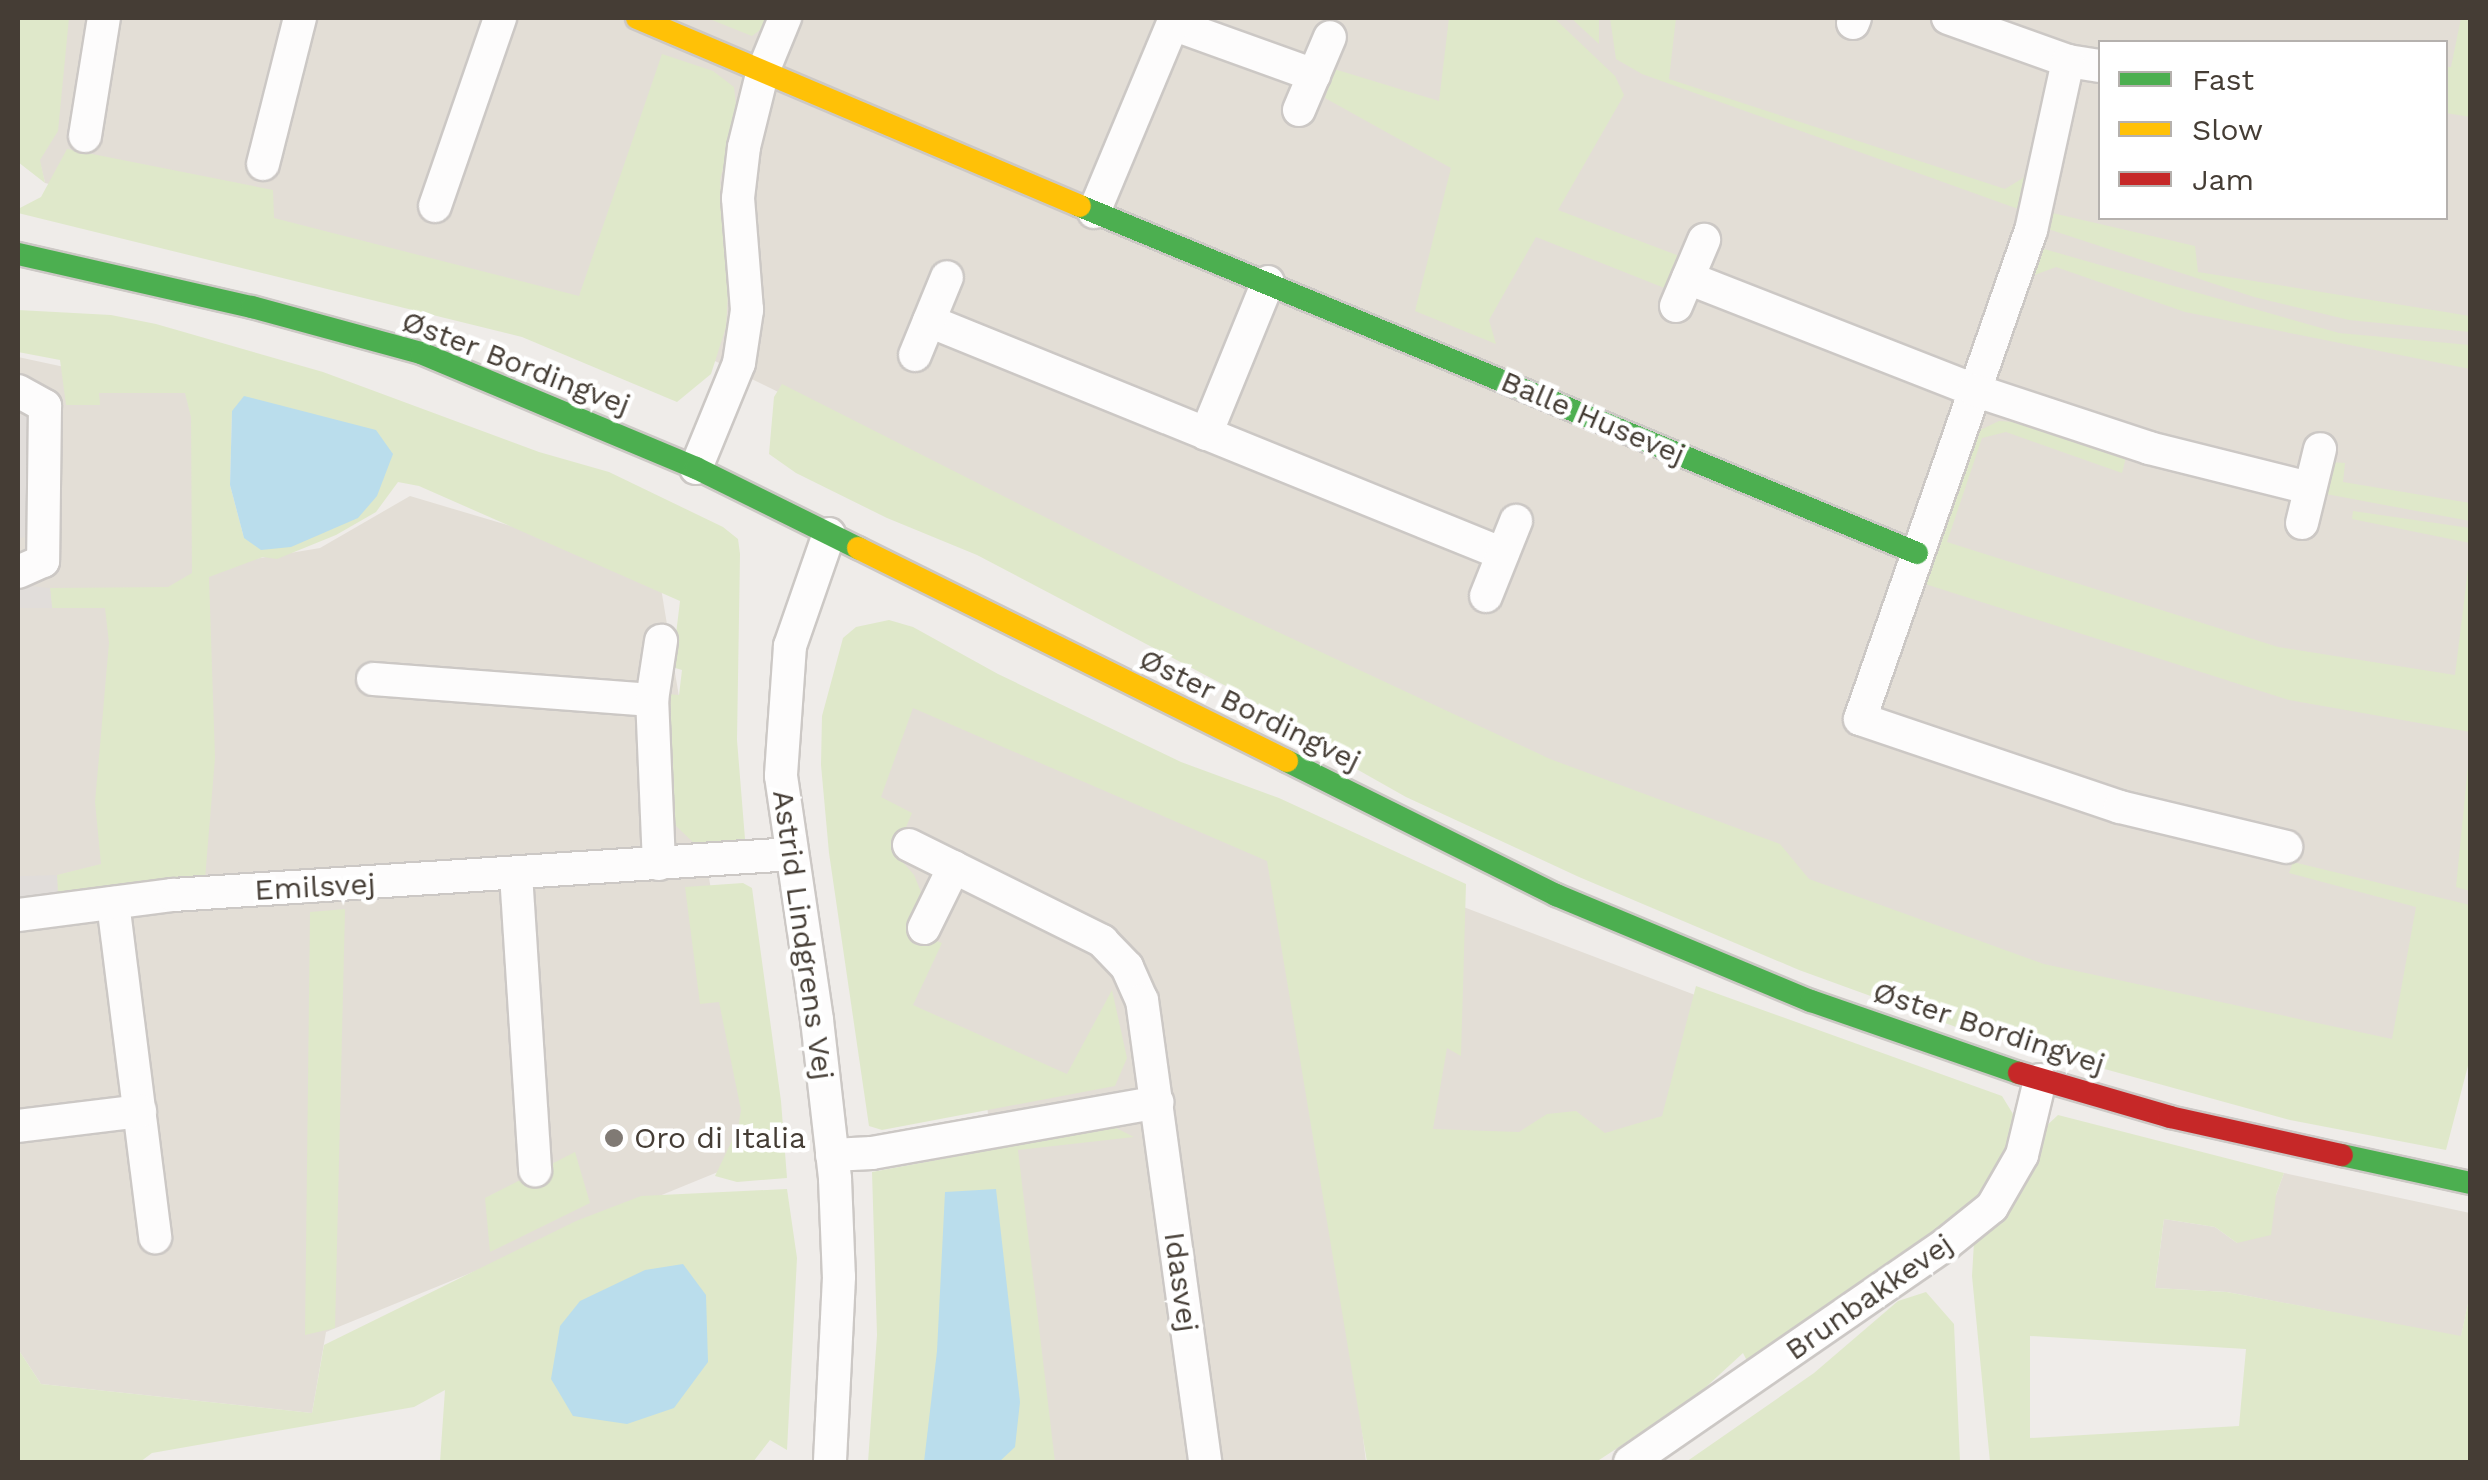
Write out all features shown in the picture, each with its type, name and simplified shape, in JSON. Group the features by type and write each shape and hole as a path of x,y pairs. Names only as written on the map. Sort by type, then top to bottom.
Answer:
{"street":[{"path":"85,136 104,18"},
{"path":"263,164 300,18"},
{"path":"435,206 500,18"},
{"name":"Balle Husevej","path":"637,18 762,74 1917,553"},
{"path":"696,468 739,363 747,310 738,198 762,74 785,18"},
{"path":"1948,18 2068,62 2098,66"},
{"path":"1094,212 1175,21 1314,74"},
{"path":"1299,110 1330,37"},
{"path":"2068,62 2031,230 1860,719 2120,807 2286,847"},
{"path":"1704,240 1682,292 2149,448 2310,488"},
{"name":"Øster Bordingvej","path":"18,254 252,307 421,353 696,468 1556,895 1810,1001 2040,1080 2170,1117 2470,1183"},
{"path":"915,354 947,277"},
{"path":"1206,434 1268,282"},
{"path":"929,321 1502,554"},
{"path":"18,391 45,406 44,560 18,572"},
{"path":"2302,523 2320,449"},
{"path":"1486,596 1516,521"},
{"name":"Astrid Lindgrens Vej","path":"829,534 790,646 780,776 832,1156 839,1278 830,1462"},
{"path":"658,864 652,700 661,641"},
{"path":"373,679 652,700"},
{"name":"Idasvej","path":"908,845 1102,940 1127,967 1142,1000 1205,1462"},
{"name":"Emilsvej","path":"18,916 173,895 792,854"},
{"path":"924,928 954,867"},
{"path":"516,874 536,1170"},
{"path":"114,903 155,1238"},
{"name":"Brunbakkevej","path":"1630,1462 1981,1218 1992,1207 2022,1155 2040,1080"},
{"path":"832,1156 872,1153 1156,1102"},
{"path":"18,1126 140,1111"}],"shaded area":[{"path":"18,18 2470,18 2470,1061 2039,974 1742,864 674,341 45,183 18,72"},
{"path":"18,357 194,395 193,569 320,548 410,496 658,570 748,1113 740,1163 326,1332 312,1413 41,1384 18,1349"},
{"path":"19,414 30,418 28,537 19,538"},
{"path":"18,585 50,588 52,608 18,608"},
{"path":"869,681 1703,998 1685,1152 1327,1142 1366,1462 1031,1462 980,1049 899,1008"},
{"path":"57,875 58,898 19,899 18,876"},
{"path":"2284,1173 2470,1213 2470,1294 2461,1337 2227,1292 2155,1288 2164,1219 2215,1227 2237,1243 2276,1195"}],"green space":[{"path":"18,18 69,18 58,131 40,160 45,183 18,162"},
{"path":"707,18 776,18 752,36"},
{"path":"1449,18 1554,18 1615,76 1624,95 1558,210 1682,257 1672,291 1536,237 1489,320 1496,344 1415,311 1451,168 1325,98 1334,69 1439,101"},
{"path":"1571,18 1599,18 1599,44"},
{"path":"1610,18 1676,18 1669,79 2005,189 2023,178 2032,163 2021,210 1642,74 1616,59"},
{"path":"2461,18 2470,18 2470,117 2448,113 2451,67"},
{"path":"662,54 713,71 734,87 737,113 720,180 728,293 726,327 711,374 677,402 522,337 18,213 18,209 41,197 67,149 273,190 274,218 579,296"},
{"path":"2048,212 2195,246 2198,272 2470,316 2470,332 2349,320 2254,297 2045,228"},
{"path":"2037,247 2339,333 2470,345 2470,369 2185,312 2056,267 2032,276"},
{"path":"18,310 111,315 156,324 323,372 539,452 609,472 723,527 738,539 740,554 737,740 745,839 698,847 674,824 670,810 667,694 679,695 682,670 672,667 680,601 419,486 398,482 376,512 336,535 277,559 263,557 209,577 215,758 205,879 58,898 57,875 101,864 95,802 109,643 105,608 52,608 50,588 168,587 192,573 191,417 185,393 99,393 100,405 66,405 60,360 18,352","holes":["232,411 244,538 230,485"]},
{"path":"782,384 1203,597 1550,759 1780,844 1809,879 2044,964 2392,1039 2416,907 2289,873 2293,862 2470,905 2470,1058 2446,1150 2290,1120 1967,1031 1799,970 1579,877 1406,797 1321,749 1245,696 977,555 887,518 796,473 769,454 774,397"},
{"path":"1999,421 2016,422 2126,457 2122,473 2006,432 1982,438 1947,542 2278,647 2455,675 2470,553 2470,732 2289,700 1922,583 1976,432"},
{"path":"2330,462 2345,463 2343,482 2470,503 2470,521 2326,494"},
{"path":"2353,511 2470,528 2470,543 2352,519"},
{"path":"889,620 913,627 998,674 1181,762 1279,798 1466,884 1461,1056 1447,1048 1433,1129 1519,1132 1547,1114 1576,1111 1605,1133 1662,1116 1696,986 2002,1096 2013,1114 2011,1141 1981,1194 1955,1225 1747,1361 1743,1353 1694,1398 1596,1462 1367,1462 1267,861 913,708 881,797 912,813 895,853 914,875 921,892 906,929 942,943 913,1005 1067,1074 1112,990 1127,1058 1115,1086 882,1130 869,1126 829,853 821,765 822,716 843,638 856,627"},
{"path":"2470,746 2470,891 2456,887"},
{"path":"743,883 752,888 781,1101 787,1178 737,1182 715,1176 738,1128 741,1110 719,1002 700,1004 685,887"},
{"path":"345,909 335,1328 305,1335 310,912"},
{"path":"2058,1115 2284,1173 2276,1195 2271,1235 2237,1243 2215,1227 2164,1219 2155,1288 2227,1292 2461,1336 2470,1294 2470,1462 1990,1462 1972,1276 1974,1242 2001,1220 2042,1130","holes":["2030,1336 2246,1349 2239,1426 2030,1438"]},
{"path":"1114,1127 1134,1137 1018,1150 1055,1462 868,1462 877,1335 872,1172"},
{"path":"575,1152 590,1203 490,1252 485,1198"},
{"path":"787,1189 797,1258 787,1450 770,1440 753,1462 440,1462 445,1390 414,1407 152,1453 140,1462 18,1462 18,1349 41,1384 312,1413 324,1345 576,1221 641,1196"},
{"path":"1926,1292 1954,1324 1960,1462 1686,1462 1814,1373 1898,1301"}],"water":[{"path":"244,396 376,430 393,454 377,496 358,518 291,547 261,550 244,538 230,485 232,411"},
{"path":"996,1189 1020,1402 1015,1447 999,1462 924,1462 937,1351 945,1192"},
{"path":"683,1264 706,1295 708,1362 674,1408 627,1424 573,1416 551,1379 560,1326 580,1301 645,1270"}],"traffic: fast":[{"path":"1080,206 1917,553"},
{"path":"18,254 252,307 421,353 696,468 858,548"},
{"path":"1287,761 1556,895 1811,1001 2019,1073"},
{"path":"2342,1155 2470,1183"}],"traffic: slow":[{"path":"637,18 1080,206"},
{"path":"858,548 1287,761"}],"traffic: jam":[{"path":"2019,1073 2170,1117 2342,1155"}],"place":[{"name":"Oro di Italia","path":"614,1138"}]}
